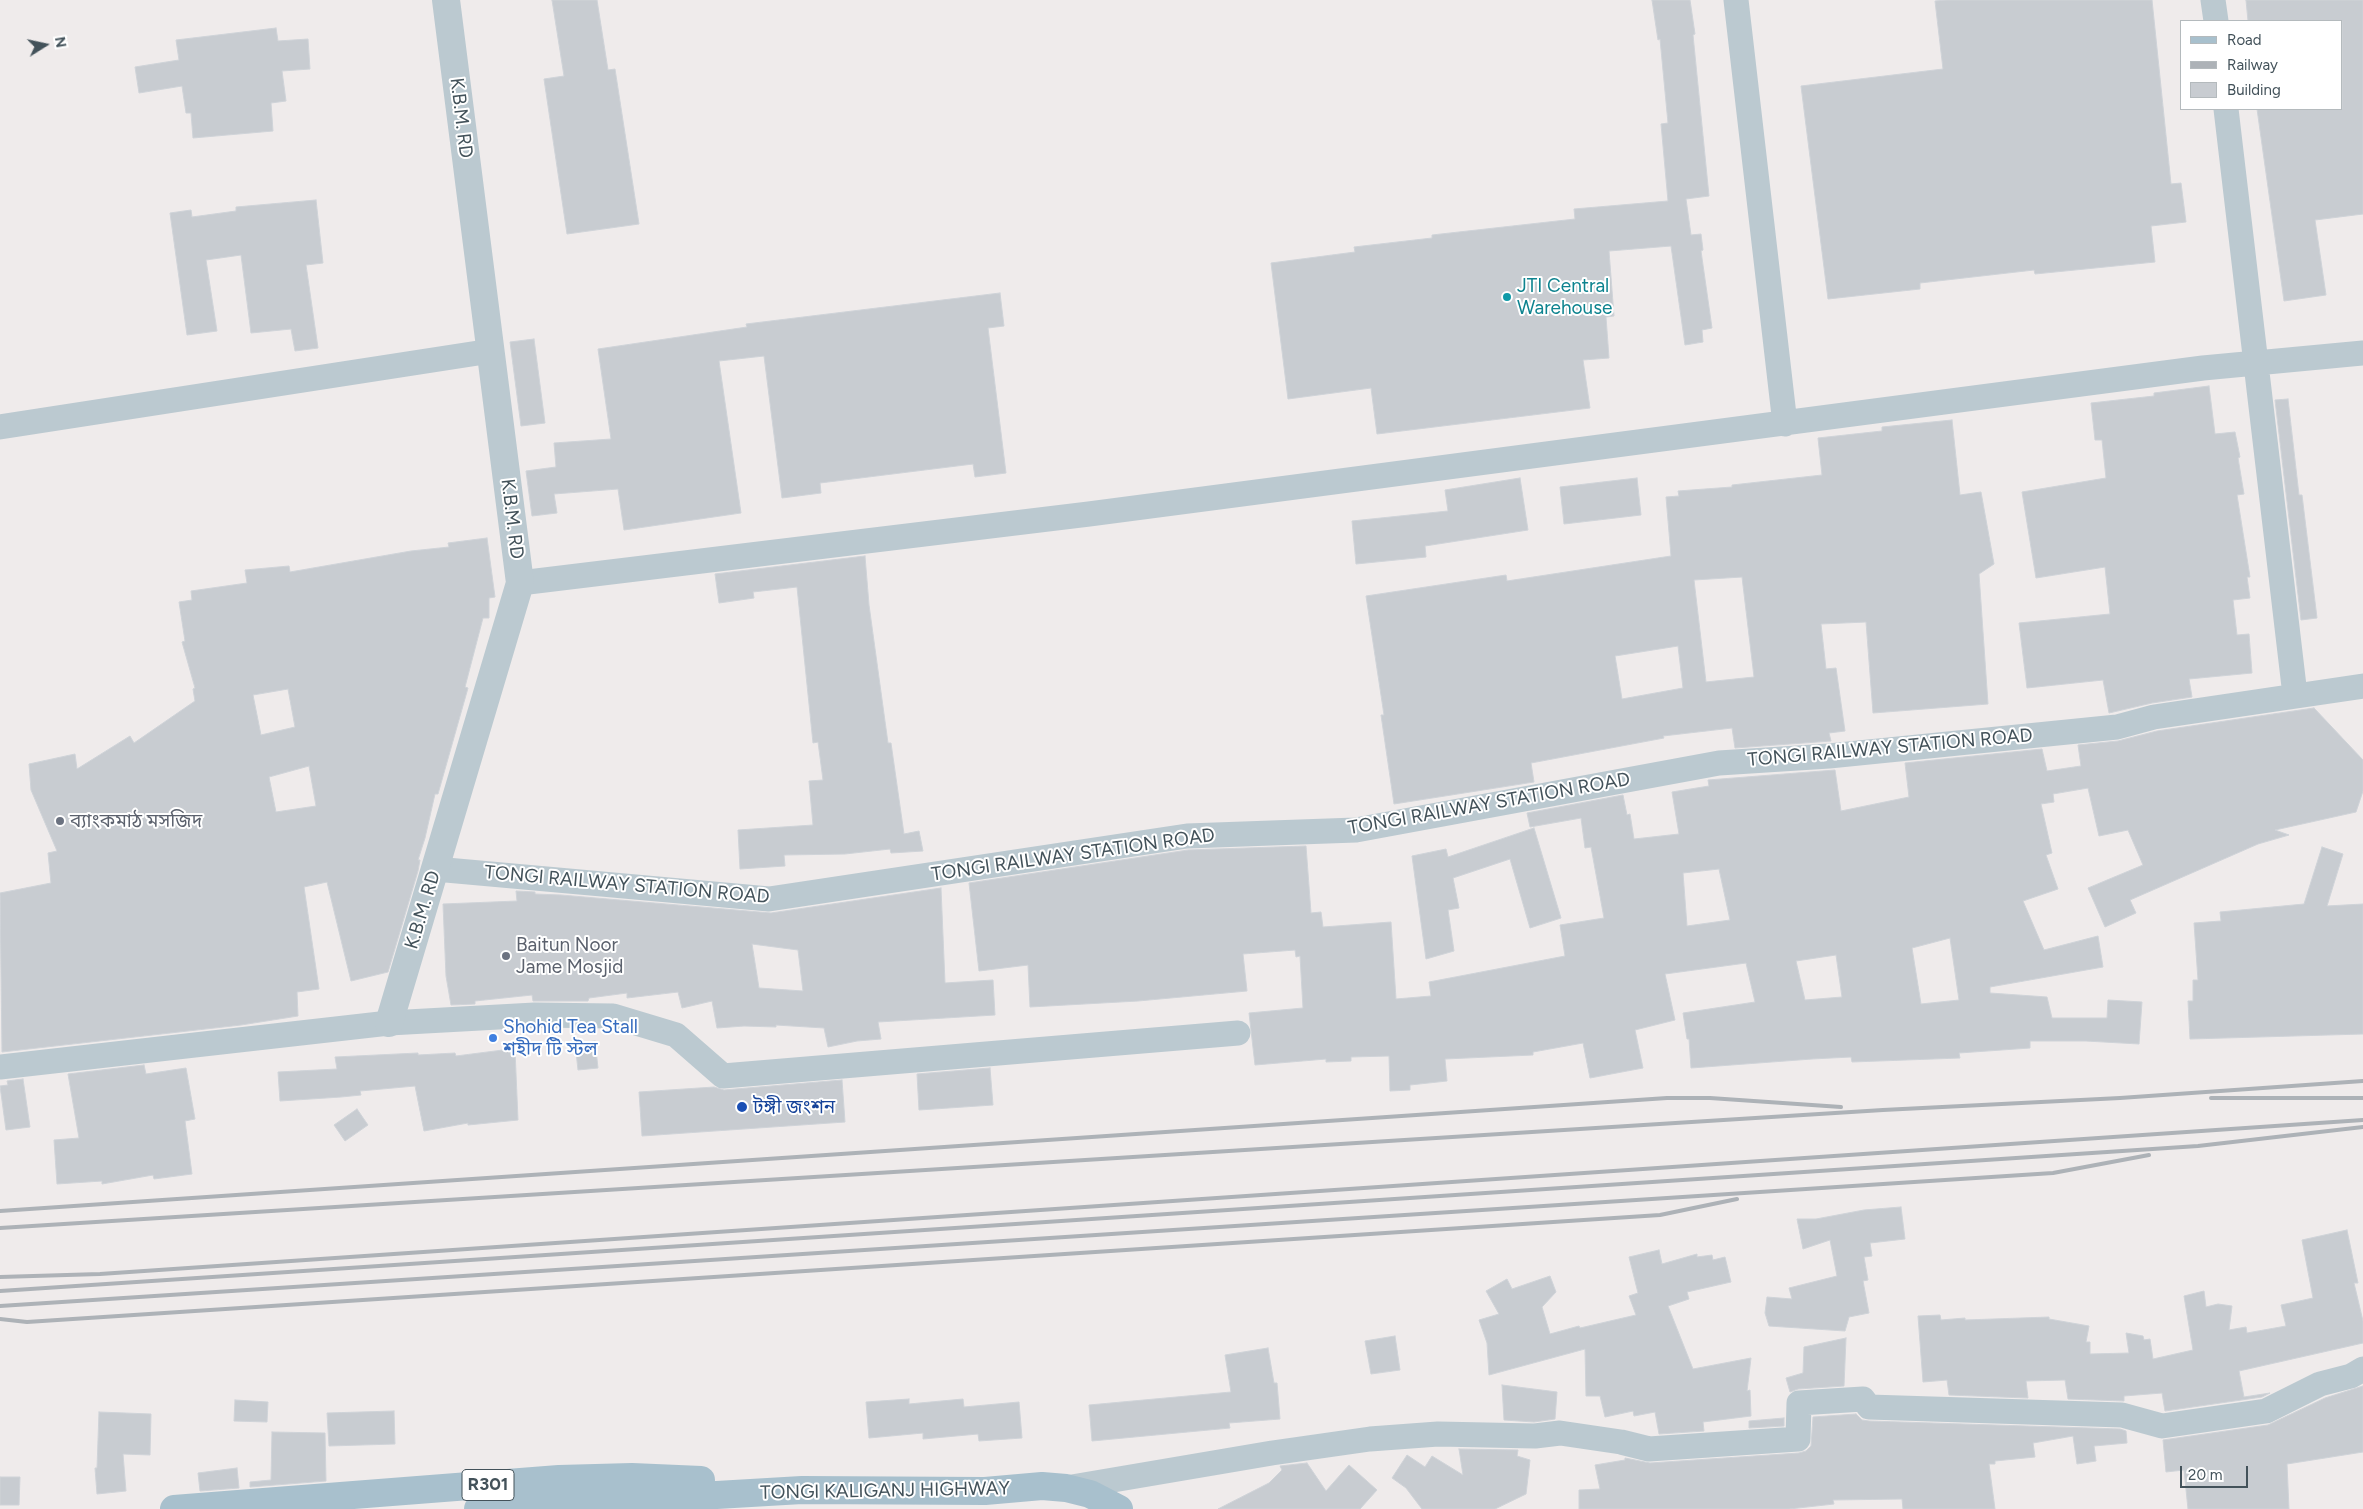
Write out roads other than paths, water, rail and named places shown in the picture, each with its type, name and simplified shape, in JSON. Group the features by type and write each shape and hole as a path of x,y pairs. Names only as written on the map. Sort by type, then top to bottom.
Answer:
{"main road":[{"name":"R301","path":"174,1509 559,1479 632,1477 702,1480 802,1490"},
{"name":"TONGI KALIGANJ HIGHWAY","path":"478,1509 802,1490 987,1500 1042,1486 1066,1488 1090,1494 1119,1509"},
{"name":"R301","path":"728,1509 802,1490"}],"street":[{"name":"K.B.M. RD","path":"388,1024 520,583 446,0"},
{"path":"1736,0 1785,424"},
{"path":"2213,0 2216,20"},
{"path":"2226,110 2295,695"},
{"path":"0,427 491,351"},
{"path":"520,583 1089,514 1785,424 2144,375 2256,362 2363,353"},
{"name":"TONGI RAILWAY STATION ROAD","path":"435,869 769,899 1187,836 1356,830 1719,763 1829,756 2117,727 2154,717 2363,686"},
{"path":"0,1067 388,1024 535,1015 613,1016 676,1035 723,1076 1238,1033"},
{"path":"1066,1488 1272,1452 1370,1439 1438,1434 1535,1436 1560,1433 1621,1442 1649,1450 1798,1440 1799,1403 1854,1399 1863,1399 1869,1407 2122,1415 2162,1426 2266,1411 2320,1384 2351,1376 2363,1369"}],"railway":[{"path":"0,1228 1883,1110 2120,1098 2363,1081"},
{"path":"0,1211 1667,1098 1710,1098 1841,1107"},
{"path":"2211,1098 2363,1098"},
{"path":"0,1277 100,1274 2363,1120"},
{"path":"0,1291 2198,1146 2363,1127"},
{"path":"0,1306 2053,1173 2149,1155"},
{"path":"0,1319 27,1322 1660,1215 1737,1199"}],"place":[{"name":"JTI Central Warehouse","path":"1507,297"},
{"name":"ব্যাংকমাঠ মসজিদ","path":"60,821"},
{"name":"Baitun Noor Jame Mosjid","path":"506,956"},
{"name":"Shohid Tea Stall শহীদ টি স্টল","path":"493,1038"},
{"name":"টঙ্গী জংশন","path":"742,1107"}]}
